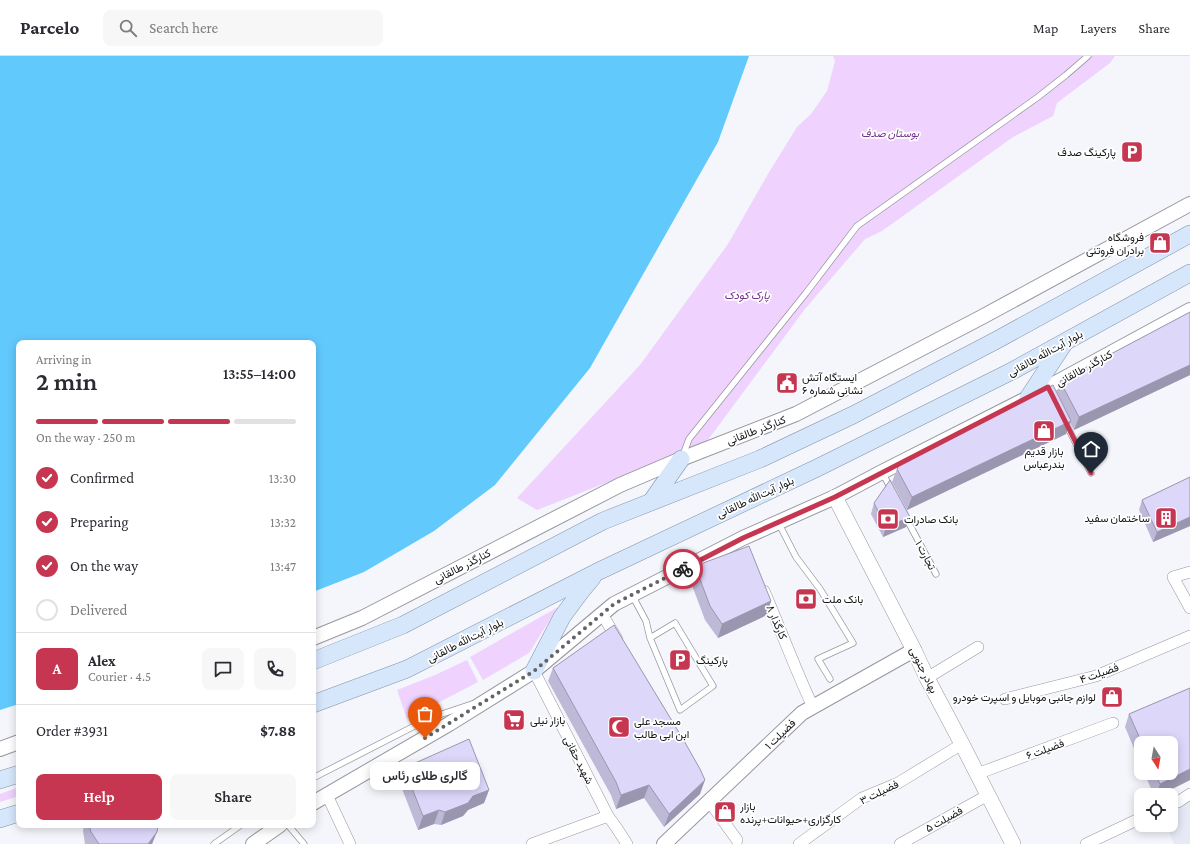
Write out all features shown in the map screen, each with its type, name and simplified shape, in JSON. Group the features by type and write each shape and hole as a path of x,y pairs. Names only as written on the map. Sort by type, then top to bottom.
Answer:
{"main road":[{"path":"316,660 403,625 590,527 760,459 853,415 995,341 1190,234"},
{"name":"بلوار آیت‌الله طالقانی","path":"316,703 407,669 597,572 817,468 1012,371 1190,273"},
{"path":"1028,398 1064,342"},
{"path":"651,502 681,459"},
{"name":"بهادر جنوبی","path":"835,497 1013,844"},
{"path":"534,671 562,617 597,572"},
{"path":"0,780 16,775"},
{"path":"0,819 16,814"}],"street":[{"name":"کنارگذر طالقانی","path":"316,637 362,618 620,485 681,459 796,414 982,317 1190,204"},
{"name":"کنارگذر طالقانی","path":"316,801 449,724 534,671 614,604 743,538 835,497 1028,398 1050,391 1190,310"},
{"path":"743,538 748,551"},
{"path":"1190,572 1173,577 1190,608"},
{"name":"کارگذار ۸","path":"759,579 813,707"},
{"path":"602,614 622,647"},
{"name":"فضیلت ۴","path":"1005,699 1096,676 1190,636"},
{"path":"927,678 978,647"},
{"name":"فضیلت ۱","path":"664,844 802,713 914,650"},
{"name":"شهید حقانی","path":"534,671 608,816 627,844"},
{"name":"فضیلت ۶","path":"977,774 1113,724"},
{"path":"0,749 16,743"},
{"name":"فضیلت ۳","path":"799,844 862,798 898,783 962,744"},
{"path":"1178,802 1190,794"},
{"path":"328,795 350,844"},
{"name":"فضیلت ۵","path":"900,844 988,795"},
{"path":"709,801 737,840"},
{"path":"532,844 608,816"},
{"path":"1086,844 1134,821"},
{"path":"253,844 276,828"}],"lane":[{"path":"681,459 689,439 806,293 856,226 1038,97 1088,56"},
{"path":"1062,415 1091,473"},
{"path":"882,472 892,492"},
{"name":"تجارت ۱","path":"903,512 936,574"},
{"path":"778,522 796,557 820,589 853,643 818,659 830,679"},
{"path":"632,595 646,621 650,638 680,710 713,686 675,623 650,638"},
{"path":"316,776 430,718 491,698"},
{"path":"214,844 237,828"},
{"path":"291,828 304,844"}],"shaded area":[{"path":"1190,795 1190,844 1174,844 1169,832 1178,832 1178,804"}],"green space":[{"name":"بوستان صدف","path":"833,56 1115,56 1110,63 1057,103 1053,116 1013,137 882,231 865,239 805,309 705,444 537,510 517,498 640,365 728,244 797,127 811,114 827,91 835,61"},
{"path":"558,607 529,653 483,680 470,657"},
{"path":"467,660 478,682 407,719 397,690"},
{"path":"16,788 16,797 0,802 0,794"}],"water":[{"path":"0,56 749,56 718,142 590,368 495,485 434,531 364,572 316,591 316,340 16,340 16,705 0,710"}],"building":[{"path":"1190,312 1190,365 1079,417 1060,381"},
{"path":"1053,385 1071,421 912,497 897,469 900,464"},
{"name":"ساختمان سفید","path":"1190,477 1190,517 1157,532 1142,500"},
{"path":"890,480 910,517 886,527 874,503"},
{"path":"749,546 771,601 722,624 710,606 695,566"},
{"name":"مسجد علی ابن ابی طالب","path":"614,625 683,739 705,780 669,814 649,785 621,795 616,782 553,668"},
{"path":"1190,688 1190,769 1178,775 1178,736 1139,736 1129,714"},
{"path":"469,739 489,790 473,796 468,803 445,812 439,810 423,816 404,768"},
{"path":"1158,780 1168,780 1160,784"},
{"path":"90,828 158,828 157,832 148,844 99,844"}],"way so far":[{"path":"425,738 534,671 614,604 683,569"}],"place":[{"name":"پارکینگ صدف","path":"1132,152"},
{"name":"فروشگاه برادران فروتنی","path":"1160,243"},
{"name":"ایستگاه آتش نشانی شماره ۶","path":"787,383"},
{"name":"بازار قدیم بندرعباس","path":"1044,431"},
{"name":"ساختمان سفید","path":"1166,518"},
{"name":"بانک صادرات","path":"888,519"},
{"name":"بانک ملت","path":"806,599"},
{"name":"پارکینگ","path":"680,660"},
{"name":"لوازم جانبی موبایل و اسپرت خودرو","path":"1112,697"},
{"name":"بازار نیلی","path":"514,720"},
{"name":"مسجد علی ابن ابی طالب","path":"619,727"},
{"name":"گالری طلای رئاس","path":"425,738"},
{"name":"بازار کارگزاری+حیوانات+پرنده","path":"725,812"}],"route":[{"path":"683,569 743,538 835,497 863,481 1048,387 1091,473"}],"park label":[{"name":"پارک کودک","path":"747,295"}]}
